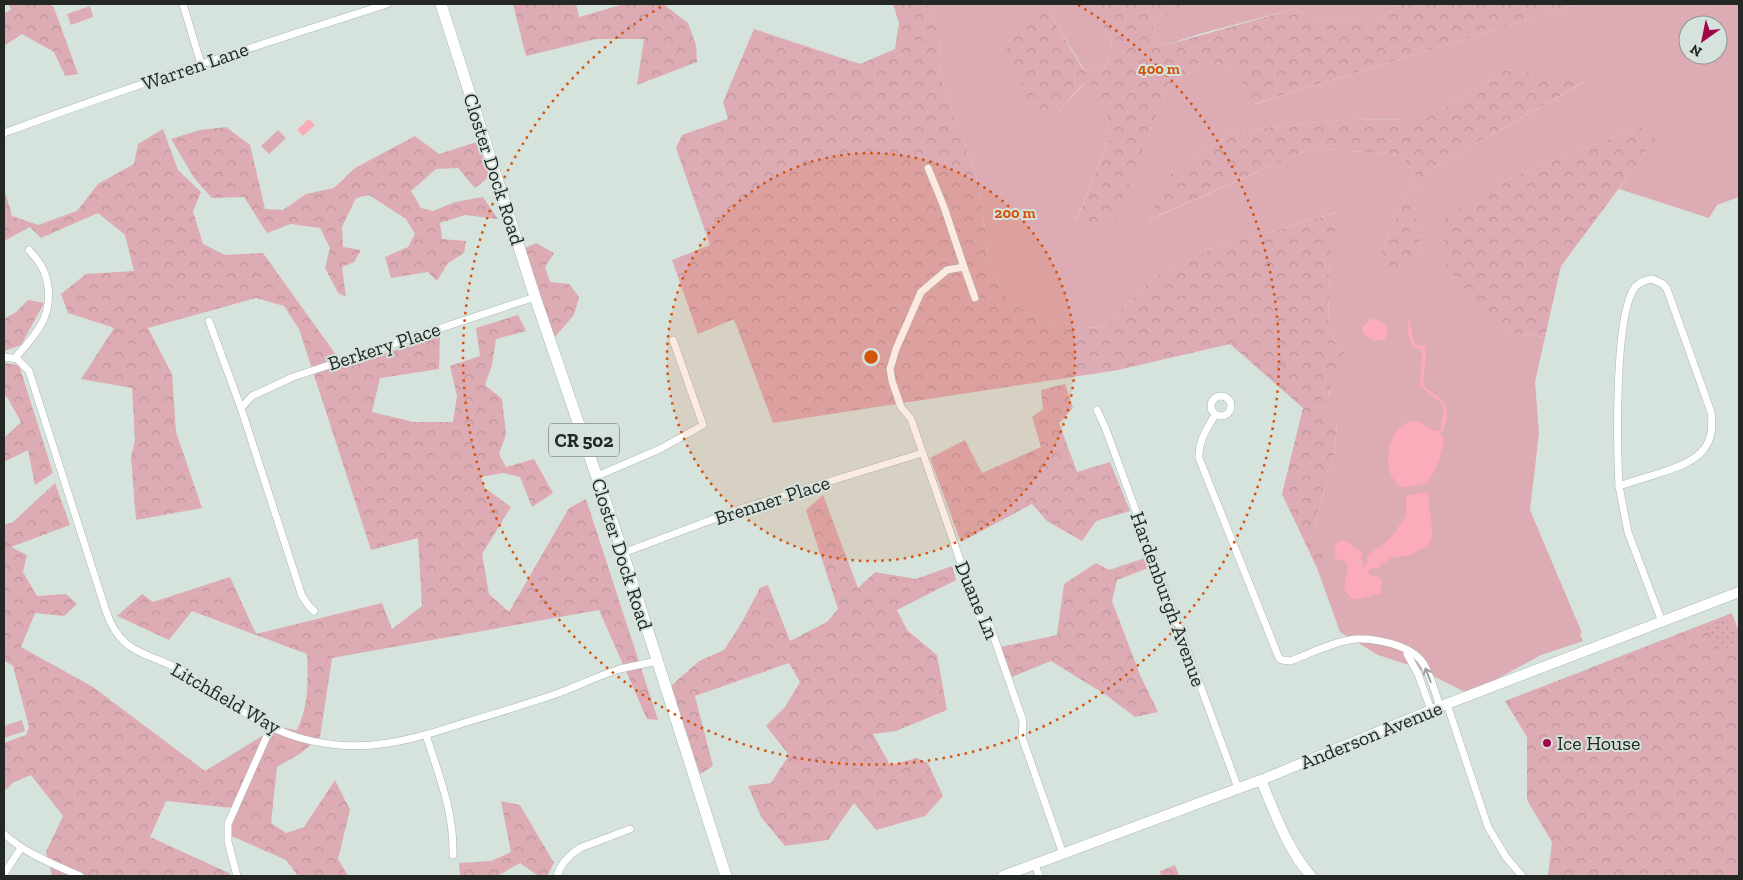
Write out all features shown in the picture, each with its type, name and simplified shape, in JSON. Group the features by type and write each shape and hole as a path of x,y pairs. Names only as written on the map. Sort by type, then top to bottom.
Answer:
{"main road":[{"name":"Closter Dock Road","path":"442,4 535,296 597,476 726,876"},
{"name":"Anderson Avenue","path":"1003,876 1262,780 1439,706 1739,592"},
{"path":"1262,780 1287,840 1296,856 1312,876"}],"street":[{"path":"183,4 201,64"},
{"name":"Warren Lane","path":"4,134 84,103 387,4"},
{"path":"928,168 944,207 975,298"},
{"path":"4,357 15,358 43,323 48,312 49,299 45,271 29,250"},
{"name":"Duane Ln","path":"964,267 947,270 921,292 896,349 890,369 892,381 902,407 911,419 980,618 990,626 1023,721 1022,737 1063,854"},
{"path":"1619,486 1687,464 1701,453 1706,446 1712,428 1711,412 1667,289 1658,281 1641,282 1633,291 1624,314 1619,396 1619,486 1628,532 1662,622"},
{"name":"Berkery Place","path":"241,408 252,396 293,377 535,296"},
{"path":"209,321 241,408 302,596 308,606 314,611"},
{"path":"597,476 660,449 703,425 673,340"},
{"name":"Litchfield Way","path":"15,358 21,361 29,371 106,611 117,635 136,650 180,670 225,700 271,727 300,738 318,742 354,746 390,744 426,735 554,695 620,669 657,661"},
{"name":"Hardenburgh Avenue","path":"1097,410 1105,427 1238,788"},
{"path":"1215,415 1201,439 1200,458 1279,658 1290,661 1341,642 1356,639 1392,644 1414,652 1424,664 1488,827 1506,857 1522,876"},
{"name":"Brenner Place","path":"622,553 743,508 922,453"},
{"path":"237,876 228,842 228,824 271,727"},
{"path":"426,735 449,806 453,855"},
{"path":"557,876 561,865 572,852 630,829"},
{"path":"4,834 21,848 38,858 80,876"},
{"path":"4,874 21,848"},
{"path":"1034,864 1038,876"}],"green space":[{"path":"8,4 50,4 54,8 78,74 65,76 54,52 22,34 4,46 4,14 11,9"},
{"path":"513,4 576,4 579,17 624,4 663,4 688,23 696,45 697,62 637,85 644,39 596,39 526,56"},
{"path":"893,4 925,4 929,7 939,36 941,78 979,184 990,269 1010,303 1062,329 1103,327 1155,276 1217,246 1338,212 1330,261 1328,330 1345,354 1341,366 1332,370 1329,395 1323,409 1337,421 1334,457 1317,515 1314,533 1326,556 1317,568 1282,494 1303,408 1230,344 1118,370 773,423 734,319 698,334 672,260 710,245 676,148 682,135 728,119 723,102 754,29 860,64 895,49 899,23"},
{"path":"925,4 1092,4 1112,45 1104,71 1084,69 1048,11 1048,123 1084,84 1099,84 1111,135 1076,220 1113,225 1169,84 1208,62 1232,66 1255,104 1579,4 1739,4 1739,197 1717,205 1709,218 1619,189 1654,140 1642,126 1490,186 1505,332 1545,337 1535,382 1539,433 1530,510 1582,633 1580,634 1583,641 1541,655 1469,694 1415,667 1378,655 1340,632 1317,568 1325,556 1314,533 1317,515 1334,457 1337,422 1323,409 1330,393 1329,385 1332,370 1345,354 1328,330 1330,261 1337,212 1217,246 1155,276 1103,327 1062,329 1010,303 990,269 979,184 941,78 939,36 929,7","holes":["1506,70 1585,82 1428,171 1414,199 1422,253 1378,257 1416,176 1401,155 1312,148 1149,220 1170,174 1234,131 1340,120 1425,119"]},
{"path":"1092,4 1187,4 1169,15 1154,21 1155,44 1166,45 1294,9 1324,23 1344,20 1370,25 1400,4 1579,4 1254,104 1232,66 1208,62 1169,84 1113,226 1096,231 1076,221 1111,135 1099,85 1083,84 1048,123 1035,116 1004,42 1030,13 1048,11 1083,69 1104,71 1112,45"},
{"path":"1187,4 1400,4 1370,25 1344,20 1324,23 1294,9 1199,34 1166,45 1155,44 1154,21 1169,15"},
{"path":"90,6 93,17 71,25 67,14"},
{"path":"1506,70 1586,81 1428,171 1414,199 1422,253 1406,273 1383,272 1378,257 1416,176 1401,155 1312,148 1148,220 1170,174 1234,131 1340,120 1425,119"},
{"path":"1642,126 1655,140 1561,266 1545,337 1505,332 1474,301 1447,266 1441,221 1490,186"},
{"path":"226,127 250,145 265,209 283,210 306,194 334,188 355,168 415,136 439,154 477,142 490,176 475,188 458,168 436,169 411,191 421,208 433,211 455,202 483,197 498,219 465,215 440,223 442,239 466,241 464,253 448,263 437,281 428,272 391,278 385,257 408,247 415,234 406,219 369,195 356,198 342,227 343,247 361,250 354,262 342,267 346,297 338,293 325,268 330,248 320,228 291,224 267,233 244,197 212,198 194,178 171,139 200,130"},
{"path":"163,129 178,170 201,192 193,211 203,244 225,255 263,253 344,366 440,336 439,369 380,378 372,412 414,422 453,422 457,396 450,366 480,356 476,328 518,315 526,331 496,339 492,365 485,385 502,399 506,434 499,454 506,467 534,459 553,493 532,507 520,477 503,473 481,477 485,488 511,507 482,554 489,594 509,612 569,508 586,499 658,720 647,719 599,610 332,658 320,737 301,753 277,767 271,823 286,833 304,827 335,780 350,810 338,859 348,876 298,876 286,860 227,834 233,808 166,801 150,837 229,873 230,876 52,876 46,852 63,816 31,775 14,782 4,791 4,743 26,735 29,727 13,666 4,660 4,524 12,523 55,483 70,525 11,547 27,555 23,572 37,596 66,594 77,604 64,616 35,613 21,647 93,687 205,771 277,727 297,730 306,702 307,654 192,611 169,640 117,616 142,594 153,602 230,577 256,634 382,603 392,629 422,606 418,538 371,550 299,329 284,306 256,298 148,328 172,374 176,432 202,508 136,520 131,457 135,441 132,388 81,379 114,328 68,313 61,294 86,274 134,271 125,235 98,213 41,238 30,227 4,241 4,188 12,216 38,225 77,211 98,184 134,164 138,144"},
{"path":"278,130 286,138 269,154 261,146"},
{"path":"536,243 554,253 545,267 550,282 569,284 579,297 574,315 554,338 523,249"},
{"path":"28,300 44,303 21,345 4,351 4,319 16,312"},
{"path":"4,363 19,365 53,473 35,485 28,450 4,462 4,438 21,422 7,397 4,396"},
{"path":"1065,384 1073,408 1059,423 1077,472 1110,462 1130,511 1096,521 1082,541 1047,521 1032,504 961,542 930,458 965,440 982,473 1041,447 1032,417 1043,409 1041,390"},
{"path":"823,495 858,588 875,572 916,579 952,566 956,580 897,610 907,630 937,655 947,710 896,731 873,734 890,765 917,758 928,763 943,796 925,816 876,830 854,803 828,840 785,846 761,817 748,786 771,783 789,755 766,726 785,707 800,682 789,663 695,696 713,766 700,774 671,686 699,661 724,650 741,624 760,588 768,585 790,641 827,622 838,609 806,510"},
{"path":"1148,557 1151,567 1117,580 1112,601 1140,675 1158,712 1135,717 1106,695 1051,661 1012,677 1000,647 1057,635 1064,584 1096,563 1109,570"},
{"path":"1732,613 1739,632 1739,876 1548,876 1552,842 1527,800 1527,737 1505,701"},
{"path":"1729,619 1739,644 1717,650 1707,627"},
{"path":"22,720 25,731 4,738 4,726"},
{"path":"501,801 520,805 554,863 547,876 538,876 520,863 497,876 460,876 459,863 491,861 511,852"},
{"path":"1175,865 1179,876 1161,876 1160,871"}],"shaded area":[{"path":"309,119 315,125 303,136 297,130"},
{"path":"1408,316 1415,345 1425,346 1426,357 1423,386 1441,399 1447,415 1443,431 1439,433 1444,439 1442,450 1431,477 1423,484 1403,487 1395,481 1388,463 1389,451 1397,431 1404,424 1416,421 1435,431 1440,431 1444,409 1441,403 1420,386 1421,349 1413,348 1408,335"},
{"path":"1372,318 1385,324 1388,333 1384,340 1374,341 1363,334 1362,327"},
{"path":"1426,492 1429,497 1432,527 1429,544 1411,555 1393,557 1378,568 1371,568 1367,573 1380,578 1382,583 1381,593 1360,599 1351,598 1344,589 1348,567 1346,562 1335,558 1334,547 1344,540 1363,553 1361,556 1363,568 1368,562 1367,556 1392,536 1406,516 1406,496"}],"place":[{"name":"Ice House","path":"1547,743"}]}
